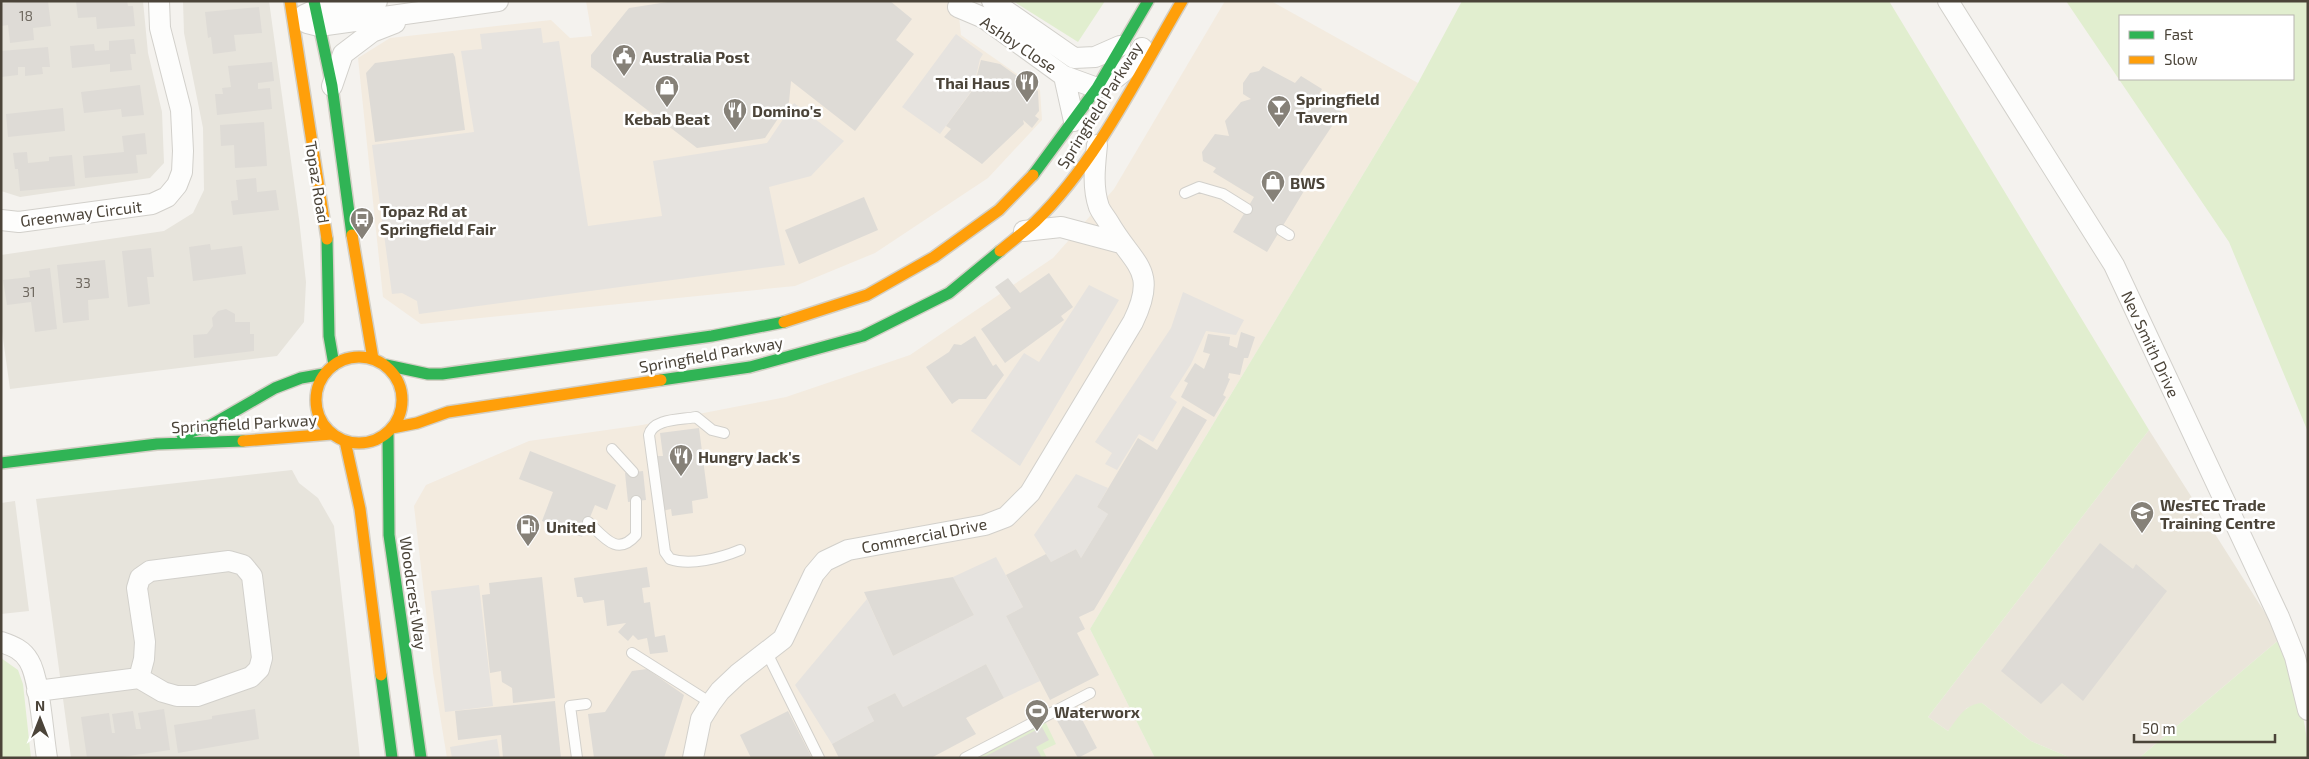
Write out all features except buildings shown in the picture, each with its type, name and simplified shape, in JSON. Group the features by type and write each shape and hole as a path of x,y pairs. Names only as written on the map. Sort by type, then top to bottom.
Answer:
{"main road":[{"name":"Springfield Parkway","path":"386,366 428,374 442,374 712,336 788,321 867,295 934,257 999,210 1037,171 1097,88 1148,1"},
{"name":"Springfield Parkway","path":"390,430 457,411 750,367 863,336 949,293 1024,231 1063,191 1097,145 1182,1"},
{"name":"Topaz Road","path":"291,10 327,241 329,336 334,364"},
{"name":"Topaz Road","path":"316,12 332,86 356,269 373,359"},
{"path":"360,357 373,359 386,366 397,380 402,397 402,410 390,430 375,440 360,444 345,442 332,434 323,424 316,406 318,386 324,374 334,364 346,358 360,357"},
{"name":"Springfield Parkway","path":"157,444 211,425 275,388 301,378 324,374"},
{"name":"Woodcrest Way","path":"390,430 389,535 420,758"},
{"name":"Springfield Parkway","path":"1,463 157,444 281,439 332,434"},
{"path":"345,442 360,509 392,758"}],"street":[{"name":"Greenway Circuit","path":"1,220 19,222 152,204 168,196 177,185 182,172 181,110 160,28 159,1"},
{"path":"316,12 376,1"},
{"path":"291,10 316,12 422,12 478,2 498,1"},
{"name":"Ashby Close","path":"992,1 1074,58 1095,57 1120,46"},
{"path":"1097,88 1112,82 1134,61 1170,1"},
{"name":"Nev Smith Drive","path":"1948,1 2114,265 2279,617 2296,657 2308,710"},
{"name":"Ashby Close","path":"960,3 984,18 1064,76 1097,88"},
{"path":"332,86 343,54 372,32 422,12"},
{"name":"Ashby Close","path":"1064,76 1074,121"},
{"name":"Commercial Drive","path":"693,758 701,719 711,703 720,691 738,674 783,639 814,574 825,561 848,550 985,525 1006,517 1022,503 1046,469 1143,303 1143,280 1140,265 1121,244 1099,207 1094,176 1097,145"},
{"path":"1024,231 1061,227 1121,244"},
{"path":"37,691 139,678 163,692 178,696 197,696 251,677 259,669 262,658 252,576 244,565 229,561 219,562 150,571 140,578 137,588 146,642 139,678"},
{"path":"1,642 17,647 30,662 37,691 47,758"}],"lane":[{"path":"1185,193 1199,187 1223,194 1247,209"},
{"path":"724,433 712,430 696,417 656,424 650,428 649,434 665,552 670,559 679,562 724,557 740,550"},
{"path":"612,449 633,472"},
{"path":"588,522 612,544 621,546 630,542 636,535 636,502"},
{"path":"632,652 711,703"},
{"path":"767,653 819,758"},
{"path":"965,758 1090,693"},
{"path":"576,758 570,706 586,704"}],"shaded area":[{"path":"1,1 143,1 148,53 162,112 164,163 150,178 20,197 1,191"},
{"path":"183,1 269,1 306,282 304,322 277,356 10,389 1,324 1,255 164,231 193,213 204,190 203,128 184,33"},
{"path":"586,1 954,1 958,7 961,35 1040,90 1042,120 988,178 875,253 795,286 421,324 383,297 358,58 390,38 551,20 570,38 592,36"},
{"path":"1225,1 1271,1 1418,83 1090,629 1155,758 447,758 433,673 414,506 426,485 529,441 642,425 786,397 910,355 1053,258 1114,189"},
{"path":"541,28 543,43 559,41 588,226 662,216 653,161 767,143 794,103 844,141 811,176 769,187 785,265 419,314 417,301 402,293 392,294 372,145 474,132 461,51 482,49 480,34"},
{"path":"956,34 983,54 976,76 981,78 940,134 902,107"},
{"path":"1089,285 1119,300 1020,466 971,431 1024,353 1039,362"},
{"path":"1183,292 1244,320 1236,335 1206,331 1191,364 1170,397 1177,402 1153,442 1139,434 1117,470 1105,464 1112,453 1095,442 1171,328"},
{"name":"WesTEC Trade Training Centre","path":"2149,430 2281,638 2139,758 2071,758 2031,741 1982,703 1967,708 1948,731 1928,717"},
{"path":"292,470 299,483 318,498 334,526 360,758 71,758 36,499"},
{"path":"1076,474 1108,488 1097,507 1108,514 1081,558 1076,549 1051,562 1034,535"},
{"path":"15,501 29,611 1,614 1,503"},
{"path":"996,557 1023,607 1006,616 1040,681 1004,698 986,664 903,707 895,693 867,707 874,721 832,744 795,685 867,599 893,656 974,615 953,577"},
{"path":"479,585 493,706 445,712 431,591"},
{"path":"497,739 500,758 452,758 450,747"}],"green space":[{"path":"1013,1 1105,1 1078,42"},
{"path":"1462,1 1889,1 2149,430 1928,717 1948,731 1966,709 1982,703 2031,741 2071,758 1155,758 1090,629 1418,83"},
{"path":"2066,1 2308,1 2308,432 2229,242 2119,80 2294,80 2294,15 2119,15 2119,79"},
{"path":"2281,638 2302,713 2308,758 2139,758"},
{"path":"1,658 18,670 23,684 31,758 1,758"},
{"name":"Waterworx","path":"1045,721 1056,744 1043,750 1047,758 975,758"}],"traffic: fast":[{"path":"314,1 332,86 352,235"},
{"path":"1033,175 1097,88 1148,1"},
{"path":"327,239 329,336 334,365"},
{"path":"661,380 750,367 863,336 949,293 1000,251"},
{"path":"386,365 428,374 442,374 712,336 784,322"},
{"path":"182,435 211,425 275,388 301,378 324,374"},
{"path":"388,433 389,535 421,758"},
{"path":"1,463 157,444 243,441"},
{"path":"381,675 392,758"}],"traffic: slow":[{"path":"290,1 327,239"},
{"path":"1000,251 1035,222 1078,173 1115,117 1182,1"},
{"path":"784,322 867,295 934,257 999,210 1033,175"},
{"path":"352,235 373,359"},
{"path":"359,357 376,360 390,369 399,383 402,400 399,417 390,431 376,440 359,443 342,440 328,431 319,417 316,400 319,383 328,369 342,360 359,357"},
{"path":"392,428 417,423 448,412 661,380"},
{"path":"243,441 332,434"},
{"path":"345,441 360,509 381,675"}],"place":[{"name":"Australia Post","path":"624,77"},
{"name":"Thai Haus","path":"1027,103"},
{"name":"Kebab Beat","path":"667,108"},
{"name":"Springfield Tavern","path":"1279,128"},
{"name":"Domino's","path":"735,131"},
{"name":"BWS","path":"1273,203"},
{"name":"Topaz Rd at Springfield Fair","path":"362,240"},
{"name":"Hungry Jack's","path":"681,477"},
{"name":"WesTEC Trade Training Centre","path":"2142,534"},
{"name":"United","path":"528,547"},
{"name":"Waterworx","path":"1037,732"}]}
